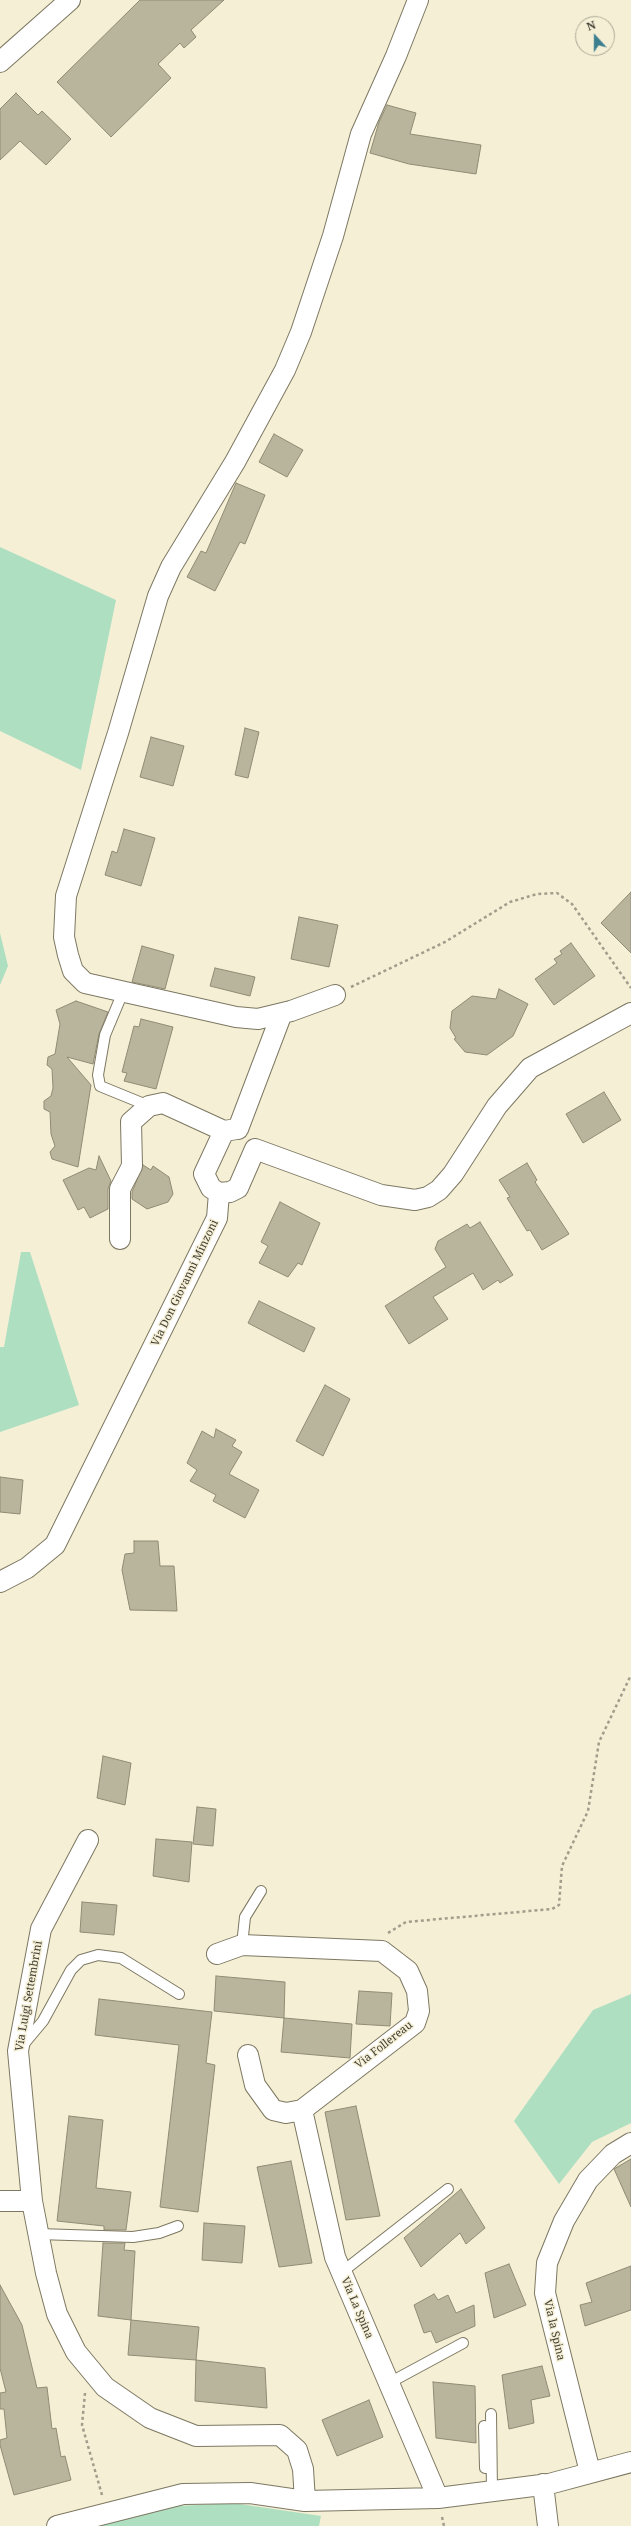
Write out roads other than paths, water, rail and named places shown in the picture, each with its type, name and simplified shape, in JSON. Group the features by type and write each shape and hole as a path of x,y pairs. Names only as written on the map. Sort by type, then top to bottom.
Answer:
{"street":[{"path":"0,62 70,0"},
{"path":"335,995 282,1013 258,1019 236,1017 85,983 72,971 64,937 66,896 118,733 158,596 171,567 235,462 285,370 301,332 333,236 361,134 396,56 418,0"},
{"path":"255,1149 238,1188 230,1192 219,1193 211,1188 204,1174 231,1130 282,1013"},
{"path":"120,1239 120,1189 132,1166 131,1122 149,1106 163,1103 231,1130 246,1134 255,1149 381,1195 415,1200 428,1197 439,1190 453,1174 497,1106 530,1068 631,1013"},
{"name":"Via Don Giovanni Minzoni","path":"0,1582 27,1568 55,1545 217,1218 219,1193"},
{"name":"Via Luigi Settembrini","path":"88,1840 41,1929 18,2051 32,2201 46,2273 57,2314 76,2352 105,2387 150,2418 196,2436 280,2435 297,2450 303,2469 304,2501"},
{"path":"217,1954 242,1945"},
{"name":"Via Follereau","path":"242,1945 382,1951 408,1971 417,1991 420,2011 415,2023 302,2110"},
{"path":"248,2055 255,2085 273,2110 286,2113 302,2110"},
{"name":"Via La Spina","path":"302,2110 335,2257 438,2498"},
{"name":"Via la Spina","path":"590,2472 545,2294 547,2263 564,2221 588,2180 613,2154 631,2143"},
{"path":"0,2201 32,2201"},
{"path":"57,2526 183,2494 250,2493 304,2501 438,2498 543,2484 631,2462"},
{"path":"543,2484 548,2526"}],"lane":[{"path":"123,992 105,1035 98,1075 100,1086 149,1106"},
{"path":"242,1945 245,1917 261,1891"},
{"path":"18,2051 43,2021 71,1970 81,1960 86,1958 98,1955 121,1958 178,1994"},
{"path":"342,2272 448,2190"},
{"path":"38,2234 133,2237 159,2233 178,2226"},
{"path":"389,2383 462,2343"},
{"path":"489,2491 491,2414"},
{"path":"484,2426 489,2491"}]}
